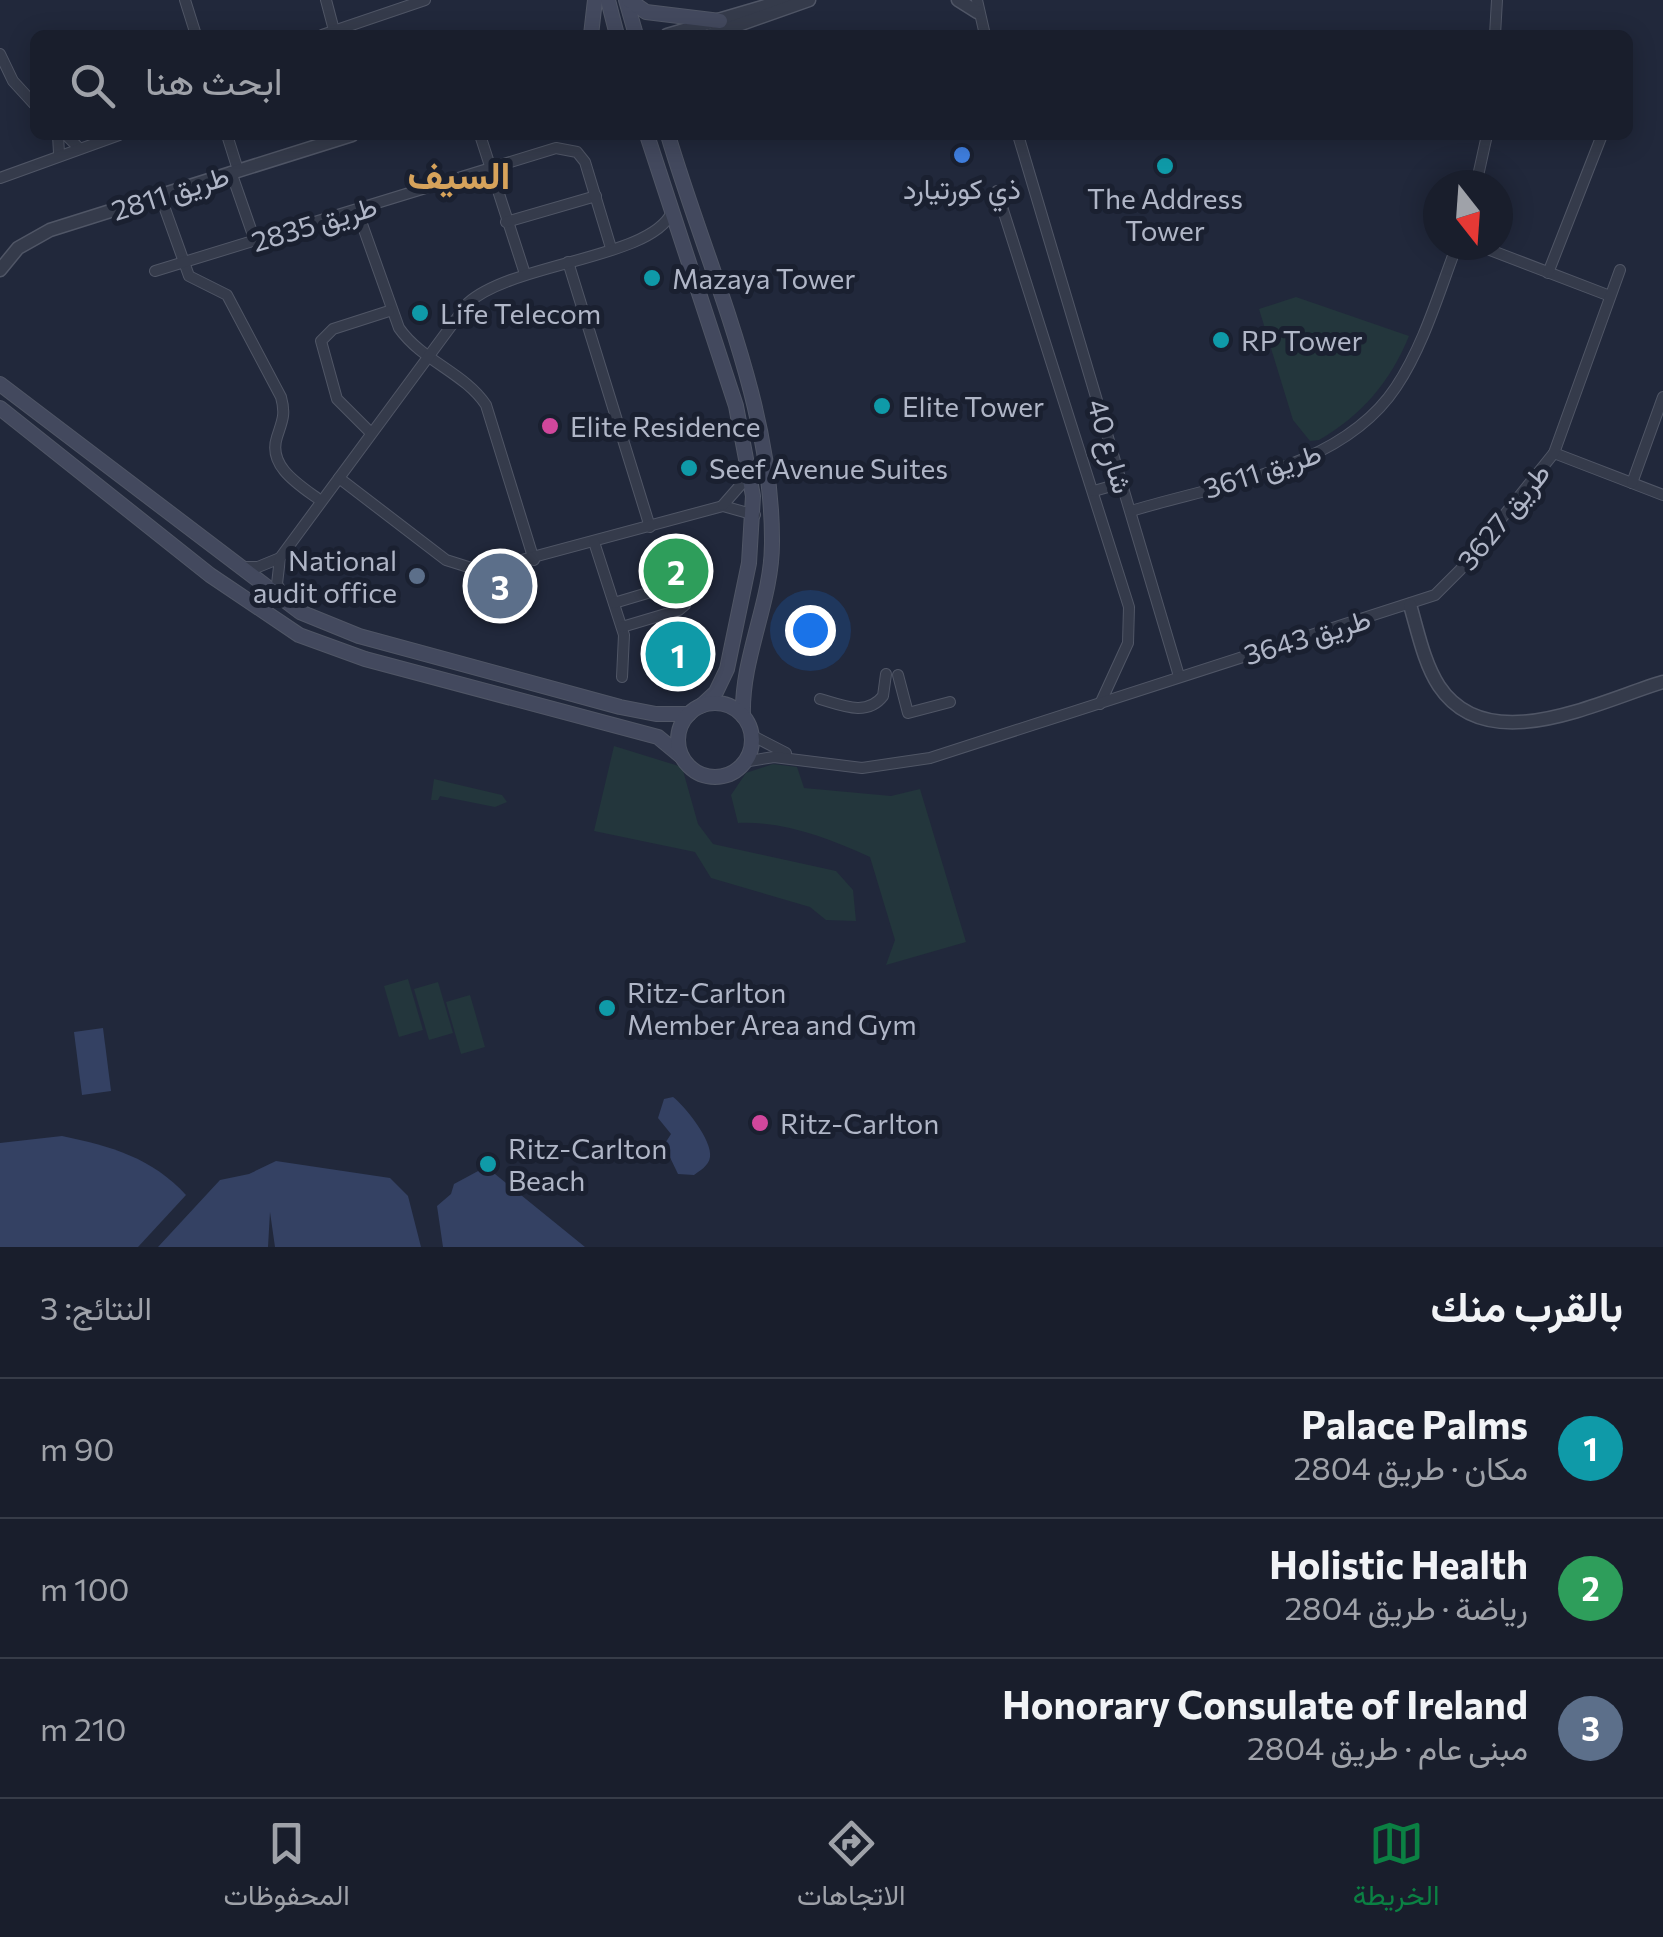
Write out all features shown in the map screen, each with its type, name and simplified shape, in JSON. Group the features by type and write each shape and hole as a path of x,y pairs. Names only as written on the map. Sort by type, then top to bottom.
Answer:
{"main road":[{"path":"592,30 596,0"},
{"path":"608,0 615,30"},
{"path":"627,0 646,12 720,22"},
{"path":"627,0 635,30"},
{"path":"649,140 736,406 755,515 727,670 716,692 695,710 678,738 681,756"},
{"path":"670,140 738,350 771,489 772,562 742,716"},
{"path":"0,381 300,612 359,636 620,707 656,714 724,705 742,716 751,735 743,762 733,772 712,777 692,770 658,737 364,659 299,634 210,574 0,408"}],"street":[{"path":"185,0 194,30"},
{"path":"326,0 330,30"},
{"path":"342,30 426,0"},
{"path":"687,30 786,0"},
{"path":"724,30 810,0"},
{"path":"958,0 978,6"},
{"path":"1495,30 1497,0"},
{"path":"0,54 13,81 30,99"},
{"path":"58,140 59,153"},
{"path":"71,140 79,148"},
{"path":"0,178 59,153 104,140"},
{"path":"229,140 255,241"},
{"name":"طريق 2811","path":"0,270 34,237 336,140"},
{"path":"481,140 525,274"},
{"name":"شارع 40","path":"1019,140 1179,676"},
{"path":"1480,170 1487,140"},
{"path":"1548,273 1600,140"},
{"name":"طريق 2835","path":"155,271 556,148 576,152 596,196 612,248"},
{"name":"شارع 40","path":"997,191 1094,491 1131,620 1128,644 1100,704"},
{"path":"160,195 189,276 227,295 281,397 285,412 274,451 294,480 322,501"},
{"path":"506,222 596,196"},
{"path":"357,210 389,311 408,342 475,392 486,405 534,560"},
{"path":"300,612 277,584 280,558 370,432 479,294 525,274 650,236 672,212"},
{"path":"650,236 683,244"},
{"path":"1513,259 1610,296"},
{"name":"طريق 3611","path":"1131,511 1324,452 1364,425 1402,377 1451,260"},
{"path":"568,262 650,526"},
{"path":"1554,453 1620,270"},
{"path":"370,432 337,399 321,342 334,329 389,311"},
{"path":"1632,484 1663,397"},
{"name":"طريق 3627","path":"1434,595 1452,580 1554,453 1663,495"},
{"path":"723,506 750,474"},
{"path":"340,478 456,564 481,571 534,560 723,506 755,515"},
{"path":"1094,491 1122,482"},
{"path":"594,542 622,627 626,652 622,677"},
{"path":"236,566 258,567 280,558"},
{"path":"614,603 672,586 685,593 679,610 622,627"},
{"name":"طريق 3643","path":"1179,676 1434,595"},
{"path":"1410,605 1441,690 1454,704 1489,721 1528,722 1663,682"},
{"path":"820,698 857,708 870,706 883,696 892,674 908,713 950,702"},
{"path":"743,762 774,756 862,768 906,764 1179,676"},
{"path":"751,735 775,750 815,763"}],"shaded area":[{"path":"1296,297 1409,336 1373,396 1349,420 1319,440 1310,441 1293,420 1259,309"},
{"path":"614,746 682,767 698,824 713,844 836,871 853,890 856,921 826,920 810,907 711,878 695,852 594,831"},
{"path":"773,764 797,767 804,788 891,796 920,789 966,942 886,965 895,940 870,857 789,828 738,823 731,795 746,773"},
{"path":"434,779 502,795 507,802 495,807 440,796 431,800"},
{"path":"408,979 423,1030 399,1037 384,986"},
{"path":"438,982 453,1033 429,1040 414,989"},
{"path":"470,995 485,1047 461,1054 446,1002"}],"water":[{"path":"103,1028 111,1091 82,1095 74,1032"},
{"path":"673,1097 697,1124 710,1150 708,1163 694,1175 678,1174 664,1145 671,1134 658,1118 664,1099"},
{"path":"62,1136 130,1155 173,1182 186,1195 138,1247 0,1247 0,1143"},
{"path":"276,1161 390,1178 408,1196 421,1247 275,1247 270,1212 268,1247 158,1247 220,1180 249,1174"},
{"path":"480,1170 495,1174 585,1247 443,1247 437,1206 451,1194 454,1184"}],"place":[{"name":"ذي كورتيارد","path":"962,155"},
{"name":"The Address Tower","path":"1165,166"},
{"name":"Mazaya Tower","path":"652,278"},
{"name":"Life Telecom","path":"420,313"},
{"name":"RP Tower","path":"1221,340"},
{"name":"Elite Tower","path":"882,406"},
{"name":"Elite Residence","path":"550,426"},
{"name":"Seef Avenue Suites","path":"689,468"},
{"name":"Holistic Health","path":"676,571"},
{"name":"National audit office","path":"417,576"},
{"name":"Honorary Consulate of Ireland","path":"500,586"},
{"name":"Palace Palms","path":"678,654"},
{"name":"Ritz-Carlton Member Area and Gym","path":"607,1008"},
{"name":"Ritz-Carlton","path":"760,1123"},
{"name":"Ritz-Carlton Beach","path":"488,1164"}],"district":[{"name":"السيف","path":"459,173"}]}
